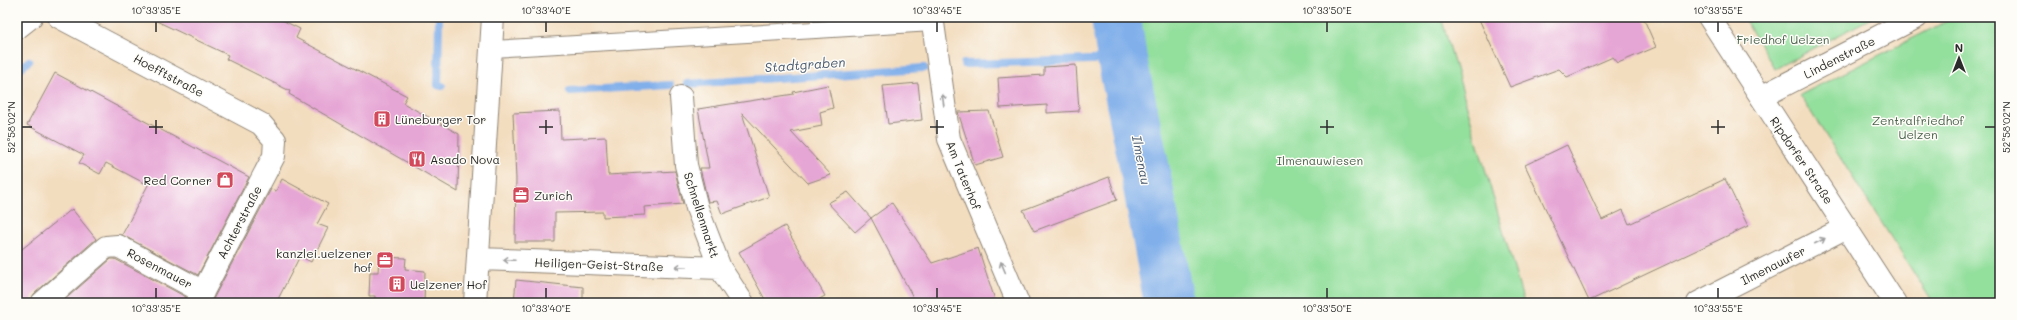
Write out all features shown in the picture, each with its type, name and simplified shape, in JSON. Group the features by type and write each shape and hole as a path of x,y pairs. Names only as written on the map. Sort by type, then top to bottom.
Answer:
{"street":[{"path":"17,28 31,17"},
{"name":"Hoefftstraße","path":"59,17 261,124 275,140"},
{"path":"475,303 479,259 493,17"},
{"name":"Ripdorfer Straße","path":"1709,17 1847,227 1893,302"},
{"name":"Lindenstraße","path":"1761,97 1917,17"},
{"name":"Am Taterhof","path":"932,20 949,139 1018,303"},
{"name":"Schnellenmarkt","path":"681,97 686,165 697,208 720,268 742,303"},
{"name":"Achterstraße","path":"200,297 274,156 275,140"},
{"name":"Ilmenauufer","path":"1698,303 1847,227"},
{"name":"Rosenmauer","path":"42,303 106,246 118,246 200,297"},
{"name":"Heiligen-Geist-Straße","path":"479,259 720,268"}],"lane":[{"path":"492,49 932,20"}],"green space":[{"name":"Ilmenauwiesen","path":"1115,17 1441,17 1524,303 1160,303 1156,291 1144,165 1122,59"},
{"name":"Friedhof Uelzen","path":"1743,17 1873,17 1775,69"},
{"name":"Zentralfriedhof Uelzen","path":"1955,17 2000,17 2000,303 1933,303 1800,95"}],"building":[{"name":"Lüneburger Tor","path":"148,17 276,17 300,29 296,38 407,96 403,103 459,134 458,192 289,94 290,91 226,59 228,55"},
{"path":"1478,17 1643,17 1656,47 1618,63 1613,57 1567,77 1559,69 1510,87"},
{"path":"1076,65 1079,111 1047,113 1047,105 1000,108 998,78 1044,75 1044,67"},
{"path":"55,73 249,177 198,275 122,235 148,185 106,163 100,174 79,163 84,155 27,125"},
{"path":"918,83 922,120 888,124 883,86"},
{"path":"828,85 833,108 820,112 822,126 791,132 831,175 808,183 742,113 769,197 722,214 717,201 708,202 700,168 709,168 698,109 794,94 793,92"},
{"path":"560,111 561,139 606,137 608,175 675,171 683,204 644,207 645,215 603,217 603,212 555,213 555,242 515,242 516,179 513,113"},
{"path":"989,111 1003,157 975,165 958,112"},
{"path":"1567,145 1602,220 1623,210 1629,224 1725,179 1748,226 1589,301 1525,165"},
{"path":"1109,177 1117,200 1034,231 1023,210"},
{"path":"282,179 328,204 317,224 328,228 311,262 300,256 276,303 211,303 271,189 276,191"},
{"path":"848,192 871,218 855,232 828,203"},
{"path":"892,203 932,263 978,248 996,303 916,303 871,218"},
{"path":"72,209 96,239 34,294 30,303 17,303 17,253"},
{"path":"785,226 825,296 812,303 767,303 739,252"},
{"name":"Uelzener Hof","path":"379,257 406,258 405,269 425,271 424,303 375,303 375,296 369,296 370,272 378,272"},
{"path":"111,259 115,259 186,297 185,303 61,303"},
{"path":"516,280 583,287 583,303 514,303"}],"waterway":[{"name":"Stadtgraben","path":"439,17 438,85 442,86"},
{"name":"Ilmenau","path":"1116,17 1122,59 1144,165 1169,303"},
{"name":"Stadtgraben","path":"964,64 1122,59"},
{"name":"Stadtgraben","path":"17,71 29,61"},
{"name":"Stadtgraben","path":"687,84 924,68"},
{"name":"Stadtgraben","path":"570,91 670,85"}],"place":[{"name":"Lüneburger Tor","path":"382,119"},
{"name":"Asado Nova","path":"417,159"},
{"name":"Red Corner","path":"225,180"},
{"name":"Zurich","path":"521,195"},
{"name":"kanzlei.uelzener hof","path":"385,260"},
{"name":"Uelzener Hof","path":"397,284"}]}
